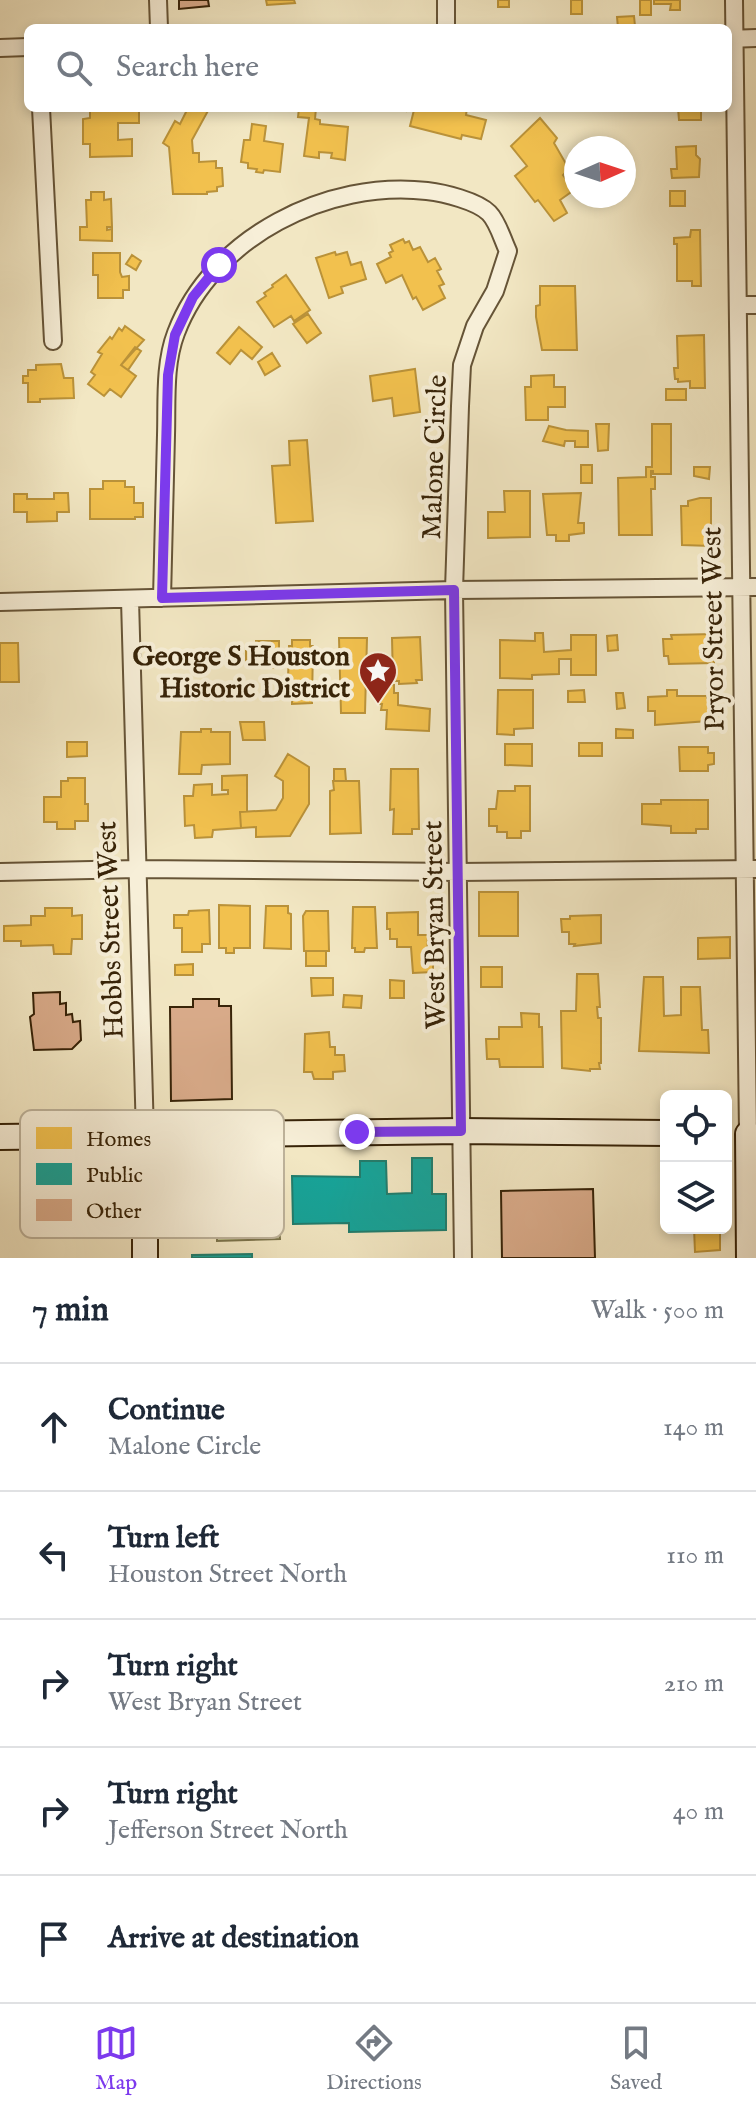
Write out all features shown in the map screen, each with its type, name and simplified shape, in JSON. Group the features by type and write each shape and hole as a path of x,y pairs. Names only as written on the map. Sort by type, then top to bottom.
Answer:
{"main road":[{"path":"284,1133 660,1133"},
{"name":"Pryor Street West","path":"743,1134 749,1258"},
{"path":"0,1137 20,1137"}],"street":[{"path":"158,0 159,24"},
{"path":"446,0 446,24"},
{"name":"Pryor Street West","path":"732,26 734,0"},
{"path":"732,39 756,38"},
{"path":"0,48 24,47"},
{"name":"Pryor Street West","path":"732,77 749,587 750,869 743,1134"},
{"path":"41,112 53,341"},
{"name":"Malone Circle","path":"162,598 168,375 175,335 193,297 219,265 269,227 306,208 346,196 398,189 451,194 489,213 508,251 495,291 475,326 462,365 454,590"},
{"path":"738,305 756,305"},
{"path":"0,602 454,590 749,587"},
{"name":"West Bryan Street","path":"454,590 463,1258"},
{"name":"Hobbs Street West","path":"130,600 144,1110"},
{"path":"0,872 137,869 458,872 750,869"}],"green space":[{"path":"217,1238 280,1239 217,1241"}],"building: Homes":[{"path":"266,0 294,0 295,3 267,5"},
{"path":"498,0 509,0 509,7 498,7"},
{"path":"571,0 582,0 582,14 571,14"},
{"path":"640,0 651,0 651,15 640,15"},
{"path":"654,0 680,0 680,10 670,10 671,4 654,4"},
{"path":"634,16 635,24 618,24 617,17"},
{"path":"90,112 139,112 139,123 118,123 118,140 132,139 132,156 90,157 90,144 83,144 83,119 90,118"},
{"path":"186,112 207,112 192,140 193,153 199,153 199,162 216,161 216,168 222,168 223,186 217,187 217,191 173,194 169,147 163,143 175,121 180,124"},
{"path":"299,112 316,112 315,119 320,120 320,124 348,127 345,160 331,158 332,153 319,152 319,158 304,156 309,118 298,117"},
{"path":"414,112 466,112 466,115 486,120 481,139 462,135 461,139 410,126"},
{"path":"678,112 701,112 701,120 679,120"},
{"path":"540,118 557,138 554,143 564,160 564,197 560,200 567,213 554,221 538,200 535,202 515,176 527,166 511,146"},
{"path":"252,124 266,126 264,141 283,144 280,172 256,172 257,169 248,168 248,163 241,162 244,140 250,140"},
{"path":"696,146 696,155 700,159 699,177 672,178 671,169 677,169 676,147"},
{"path":"670,191 685,191 685,206 670,206"},
{"path":"91,192 104,192 104,200 111,199 112,227 107,227 107,230 112,229 112,241 80,240 80,227 87,227 86,200 91,200"},
{"path":"691,230 700,230 701,286 692,286 692,281 677,281 677,244 674,244 674,238 690,237"},
{"path":"403,239 405,243 409,241 413,250 420,247 428,262 435,258 441,269 437,271 444,284 439,286 445,298 423,310 416,297 413,299 402,275 386,283 377,264 391,257 389,253 393,251 390,245"},
{"path":"335,252 336,255 347,252 351,265 361,262 366,279 341,287 343,293 329,298 316,258"},
{"path":"93,253 120,253 120,272 122,277 129,276 129,290 123,290 123,298 98,298 98,275 93,275"},
{"path":"132,255 141,261 136,270 126,264"},
{"path":"286,275 310,310 294,321 291,316 274,327 257,302"},
{"path":"540,286 575,286 577,350 542,350 536,317 536,306 540,305"},
{"path":"308,314 321,333 307,343 293,324"},
{"path":"125,326 144,340 121,365 136,376 121,397 110,389 104,396 88,384 95,375 91,372 102,354 98,352 119,328 122,331"},
{"path":"239,327 262,347 252,359 241,350 230,364 217,353"},
{"path":"704,335 705,388 690,388 690,381 678,382 675,379 674,368 678,368 677,336"},
{"path":"135,347 141,351 128,370 121,365"},
{"path":"272,353 280,366 265,375 258,362"},
{"path":"61,364 64,378 73,378 74,398 28,402 28,383 23,383 23,376 28,376 28,370 36,370 36,365"},
{"path":"415,369 420,412 394,416 392,398 373,401 370,376"},
{"path":"554,375 554,387 565,387 565,407 548,407 548,420 526,420 525,387 531,387 531,376"},
{"path":"666,389 686,389 686,400 666,400"},
{"path":"596,424 609,424 608,450 598,451"},
{"path":"652,424 671,424 671,474 653,474 651,471 651,477 655,477 655,489 651,489 652,535 619,535 618,478 646,477 646,467 652,467"},
{"path":"549,426 588,431 588,447 575,447 575,441 565,441 564,446 543,441"},
{"path":"307,440 313,521 276,523 272,466 290,465 289,441"},
{"path":"581,465 592,465 592,483 581,483"},
{"path":"694,467 710,467 709,479 694,476"},
{"path":"103,481 125,481 125,487 134,487 134,503 143,503 143,517 90,519 90,489 103,489"},
{"path":"504,491 530,491 530,537 488,538 488,512 505,512"},
{"path":"54,493 68,493 69,512 57,512 57,521 27,522 27,512 14,512 14,494 27,494 27,499 54,499"},
{"path":"581,493 578,523 584,523 584,533 569,535 569,541 556,541 556,535 547,535 543,494"},
{"path":"711,498 711,546 682,545 681,506 688,506 688,501"},
{"path":"535,633 543,633 544,652 571,650 571,635 596,635 596,675 571,675 571,659 559,659 559,674 532,675 532,679 500,678 500,640 535,641"},
{"path":"713,634 714,663 669,664 668,656 664,656 663,639 672,639 671,635"},
{"path":"617,635 618,650 608,651 607,636"},
{"path":"420,637 422,680 399,684 399,681 393,681 392,638"},
{"path":"339,638 367,638 365,713 341,713"},
{"path":"292,640 310,640 310,646 313,646 312,703 292,704 292,679 288,680"},
{"path":"256,641 279,641 279,668 246,667 246,651 256,651"},
{"path":"0,643 18,643 19,682 0,682"},
{"path":"379,684 394,685 398,705 430,709 429,731 386,729 387,710 381,710 382,704 379,704"},
{"path":"498,690 533,690 533,728 514,729 514,735 497,734"},
{"path":"584,690 585,702 568,702 568,691"},
{"path":"667,690 677,690 677,696 713,698 713,718 655,725 655,711 648,711 648,697 667,696"},
{"path":"616,693 623,693 625,708 617,709"},
{"path":"240,722 264,722 265,740 243,740"},
{"path":"201,729 230,732 230,764 202,765 201,774 179,774 181,732 201,732"},
{"path":"616,729 633,730 633,738 616,738"},
{"path":"67,742 87,742 87,756 67,757"},
{"path":"579,743 602,743 602,756 579,756"},
{"path":"505,744 532,744 532,766 505,765"},
{"path":"679,747 708,747 708,753 714,753 714,764 708,765 708,771 680,771"},
{"path":"288,754 309,767 309,804 290,836 256,837 256,827 241,828 240,812 276,810 283,798 283,781 275,776"},
{"path":"334,769 345,769 346,781 334,781"},
{"path":"391,769 418,769 419,829 412,829 412,834 393,834"},
{"path":"247,775 247,812 240,812 241,828 213,830 212,837 195,838 194,825 185,826 184,796 193,796 194,785 212,784 212,795 228,794 228,790 222,790 222,776"},
{"path":"68,778 85,778 88,821 75,821 75,829 57,829 57,822 44,822 44,797 61,797 61,781 68,781"},
{"path":"333,781 359,781 361,833 330,834 330,791 334,790"},
{"path":"515,786 530,786 530,831 521,831 521,838 507,838 507,832 497,832 497,826 489,826 489,809 496,809 498,791 515,791"},
{"path":"661,800 708,800 708,829 696,829 696,833 671,833 671,826 642,824 642,804 661,804"},
{"path":"479,892 518,892 518,936 479,936"},
{"path":"219,905 250,906 250,948 234,948 234,953 226,953 226,948 219,948"},
{"path":"266,906 288,906 288,913 291,914 291,949 264,948"},
{"path":"353,907 375,907 377,948 355,952 352,948"},
{"path":"45,908 72,908 72,916 82,915 82,939 72,939 71,954 54,954 53,945 21,946 21,941 4,941 4,926 31,925 31,916 45,916"},
{"path":"209,910 210,944 202,944 202,952 182,952 182,928 174,928 174,915"},
{"path":"306,911 328,911 329,951 304,951 303,916"},
{"path":"418,912 418,935 428,935 427,959 433,959 433,972 413,973 411,947 397,947 397,939 390,939 390,929 387,929 387,913"},
{"path":"601,915 601,943 569,944 569,932 562,932 561,919"},
{"path":"730,937 730,958 698,959 698,938"},
{"path":"306,951 326,951 326,966 306,966"},
{"path":"193,964 193,975 175,975 175,965"},
{"path":"481,967 502,967 502,987 481,987"},
{"path":"577,974 598,974 601,1063 600,1069 590,1071 562,1068 561,1011 576,1011"},
{"path":"644,977 663,977 664,1016 681,1015 681,987 700,987 702,1030 708,1030 709,1053 639,1051"},
{"path":"311,978 333,978 333,995 312,996"},
{"path":"390,980 404,981 404,998 390,998"},
{"path":"344,995 362,996 361,1008 343,1007"},
{"path":"521,1013 539,1014 543,1067 500,1067 499,1059 487,1059 486,1039 499,1039 499,1027 522,1027"},
{"path":"329,1032 330,1047 335,1047 335,1055 344,1055 345,1071 333,1072 333,1079 314,1079 312,1072 304,1072 305,1034"},
{"path":"694,1234 720,1234 720,1250 695,1252"}],"building: Public":[{"path":"412,1158 432,1158 432,1194 446,1194 446,1230 349,1232 349,1223 293,1224 292,1176 360,1177 360,1161 386,1161 387,1194 412,1193"},
{"path":"252,1254 252,1258 192,1258 192,1255"}],"building: Other":[{"path":"179,0 208,0 209,6 179,9"},
{"path":"60,992 60,1004 66,1003 66,1015 72,1014 73,1022 80,1021 81,1040 72,1049 34,1050 30,1017 34,1014 33,993"},
{"path":"193,999 219,999 219,1006 231,1006 232,1099 171,1101 170,1007 193,1007"},
{"path":"593,1189 595,1258 502,1258 501,1191"}],"place":[{"name":"George S Houston Historic District","path":"378,705"}],"route":[{"path":"219,265 193,297 175,335 168,375 162,598 454,590 461,1131 357,1132"}]}
